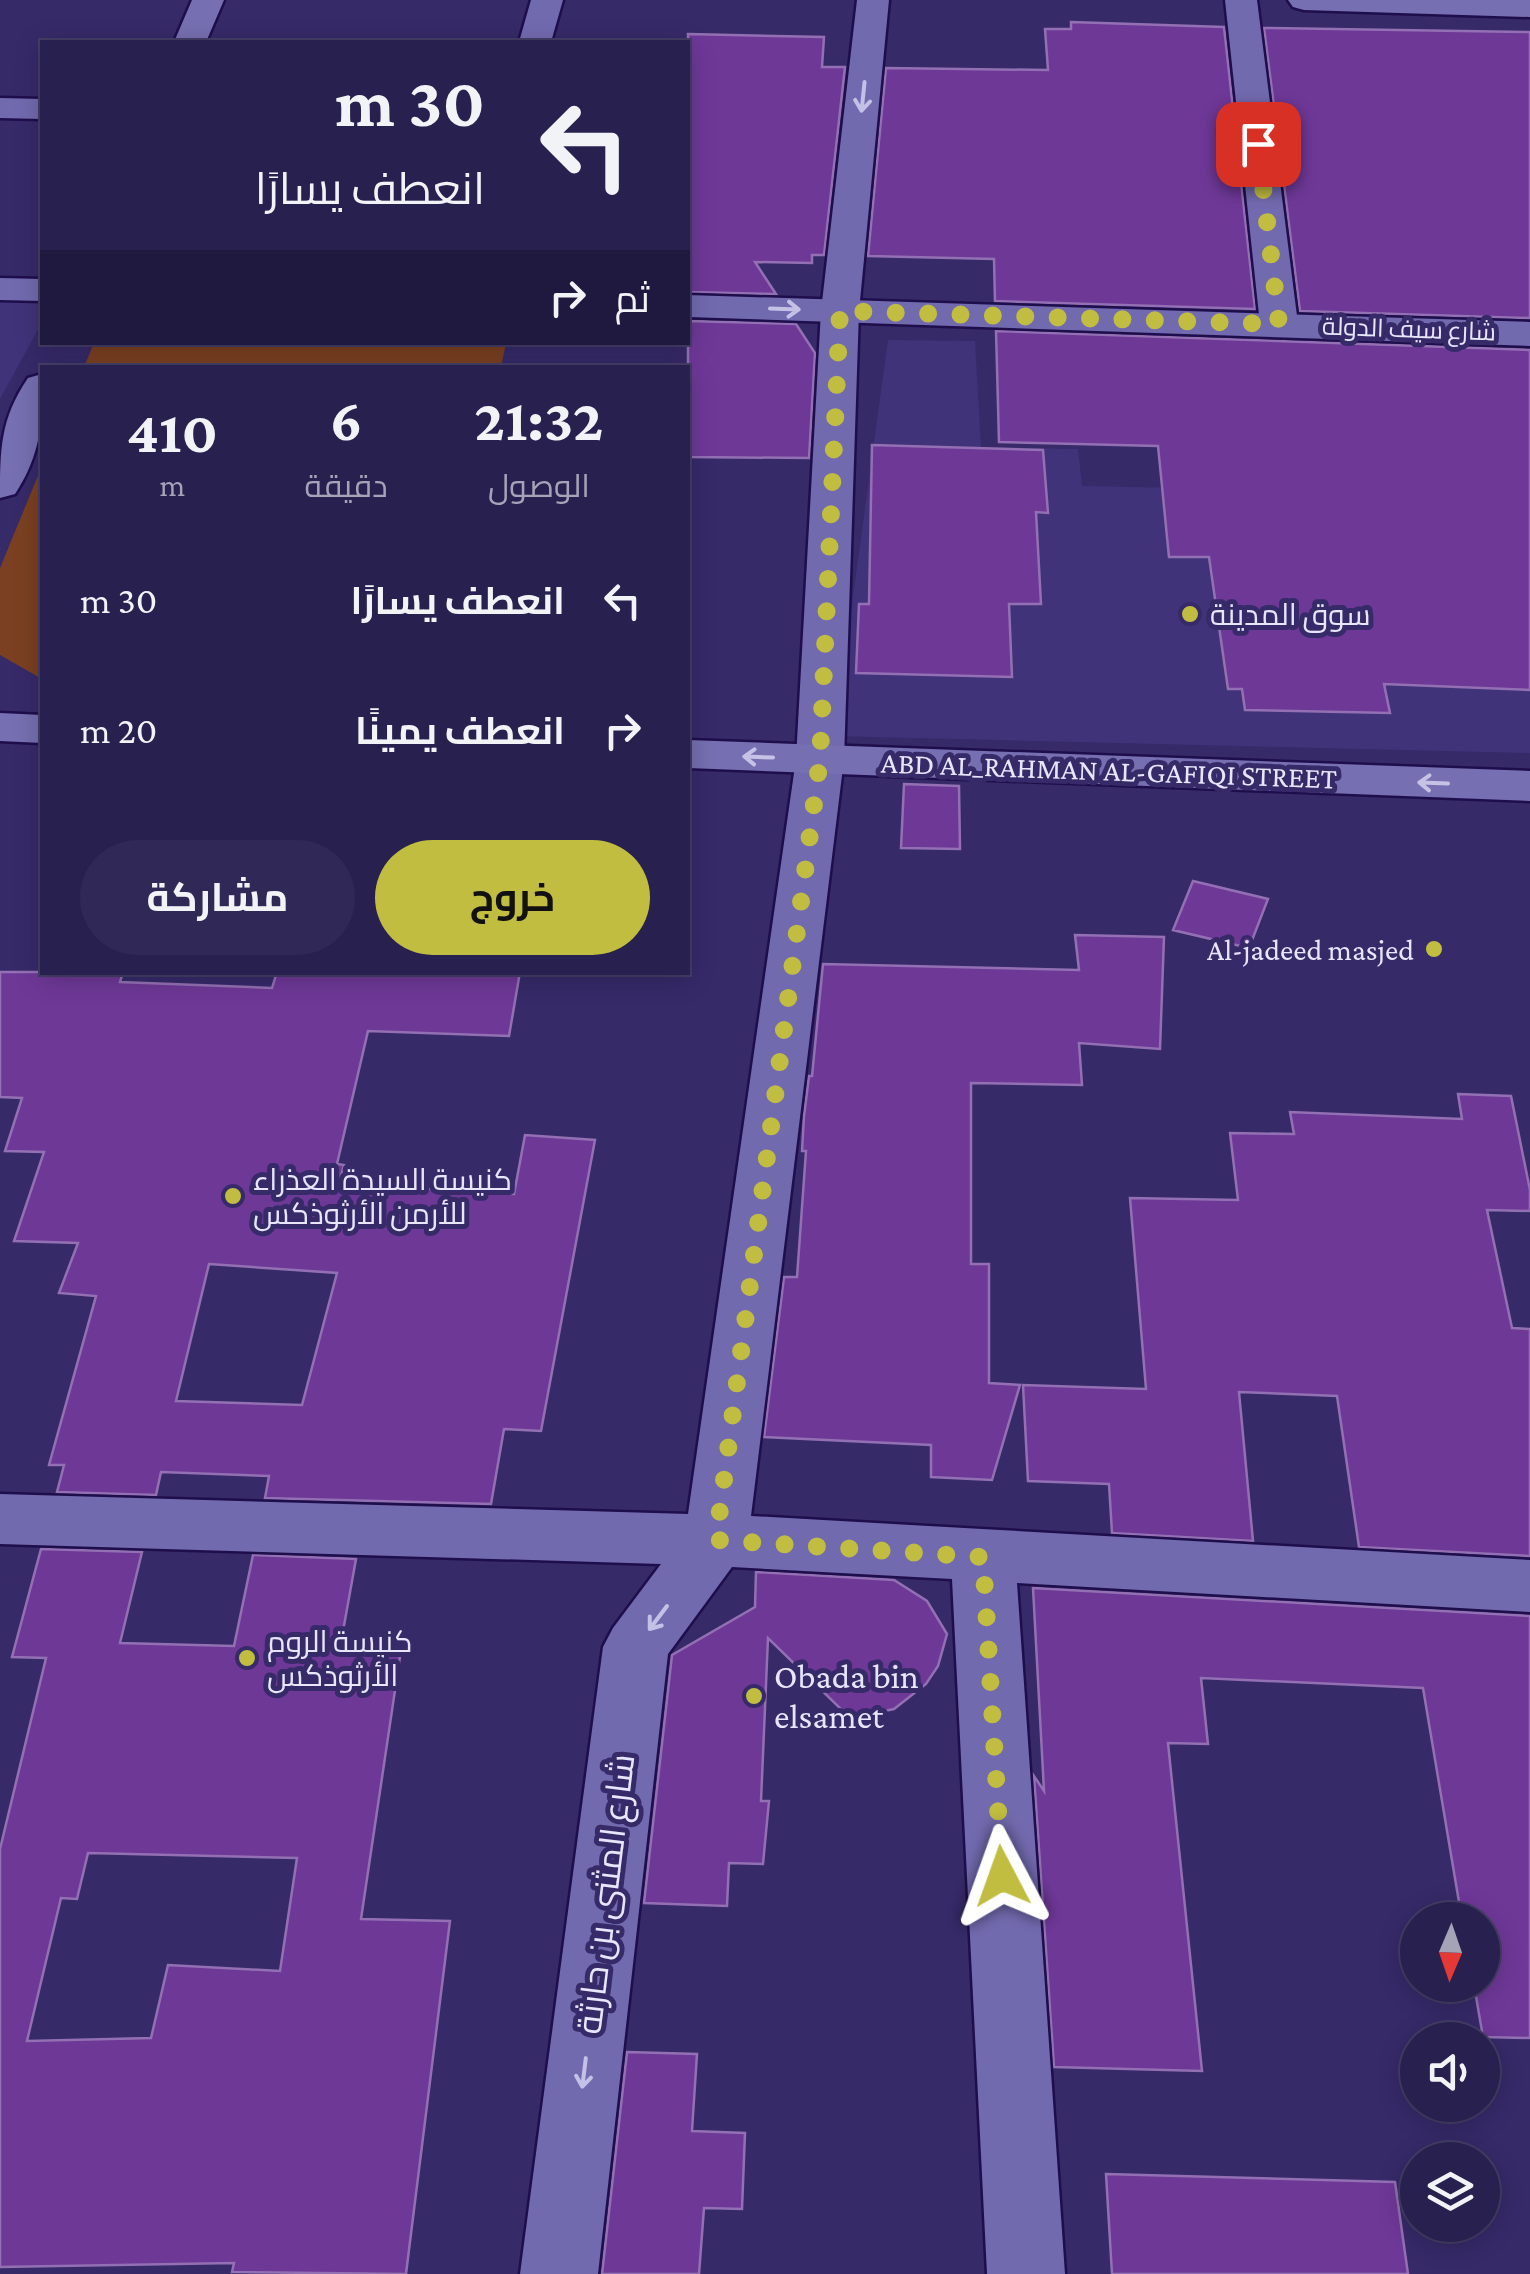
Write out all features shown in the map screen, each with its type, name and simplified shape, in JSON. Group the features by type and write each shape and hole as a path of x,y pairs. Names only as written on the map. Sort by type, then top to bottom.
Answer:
{"main road":[{"path":"191,40 208,0"},
{"path":"1304,0 1530,7"},
{"path":"0,485 40,392"},
{"path":"0,727 40,728"},
{"name":"ABD AL_RAHMAN AL-GAFIQI STREET","path":"690,754 1530,786"}],"street":[{"path":"536,40 547,0"},
{"path":"716,1540 820,759 840,311 874,0"},
{"path":"1241,0 1279,324"},
{"path":"0,108 40,109"},
{"path":"0,289 40,290"},
{"name":"شارع سيف الدولة","path":"690,306 1530,334"},
{"path":"0,1520 716,1540 1530,1586"},
{"name":"شارع المثنى بن حارثة","path":"559,2274 636,1647 716,1540"},
{"path":"983,1557 1026,2274"}],"shaded area":[{"path":"0,292 40,302 40,326 0,399"},
{"name":"سوق المدينة","path":"888,340 975,341 981,447 1078,449 1082,486 1360,492 1530,353 1530,753 834,736"},
{"path":"93,345 506,345 501,365 85,365"},
{"path":"40,471 40,678 0,655 0,568"}],"building":[{"path":"1071,22 1224,27 1255,309 995,301 994,259 868,256 886,68 1048,70 1045,29 1071,29"},
{"path":"1264,28 1530,32 1530,318 1300,311"},
{"path":"688,34 824,37 822,67 845,67 824,255 812,255 812,263 755,262 776,294 690,292"},
{"path":"690,321 796,324 815,353 809,458 690,457"},
{"path":"996,331 1530,350 1530,690 1384,684 1390,713 1245,710 1242,689 1228,689 1209,557 1169,557 1158,446 999,442"},
{"path":"872,445 1043,450 1048,513 1036,512 1041,604 1009,604 1012,677 856,673 859,604 869,604"},
{"path":"904,784 959,786 960,849 901,848"},
{"path":"1193,881 1268,899 1249,948 1173,930"},
{"path":"1075,935 1164,937 1160,1049 1079,1043 1082,1085 971,1083 971,1264 989,1264 989,1383 1020,1385 992,1480 931,1477 931,1445 764,1437 784,1277 797,1277 806,1151 802,1151 804,1116 823,964 1079,970"},
{"path":"0,972 122,975 120,982 272,988 276,975 519,975 509,1036 368,1031 337,1164 344,1165 339,1183 514,1194 525,1135 595,1140 541,1431 504,1429 491,1504 265,1498 269,1476 161,1472 156,1495 57,1492 64,1465 49,1465 96,1296 59,1293 78,1243 14,1241 44,1152 5,1151 22,1098 0,1097","holes":["209,1264 337,1273 302,1405 176,1401"]},
{"path":"1458,1094 1511,1096 1530,1190 1530,1211 1487,1210 1512,1328 1530,1329 1530,1556 1359,1547 1337,1396 1239,1392 1253,1541 1112,1533 1109,1484 1028,1481 1023,1385 1146,1389 1130,1198 1238,1200 1230,1133 1294,1134 1290,1112 1462,1119"},
{"path":"41,1549 142,1552 120,1643 234,1646 253,1555 356,1559 340,1648 401,1650 361,1919 450,1921 406,2274 232,2272 234,2263 0,2267 0,1849 46,1658 12,1657","holes":["88,1853 297,1858 280,1971 168,1965 151,2038 27,2041 61,1898 77,1899"]},
{"path":"756,1572 894,1580 927,1601 947,1634 938,1666 926,1684 894,1709 850,1718 768,1638 761,1801 769,1801 763,1864 729,1863 727,1906 644,1903 672,1655 755,1607"},
{"path":"1033,1588 1530,1616 1530,2038 1500,2037 1500,2022 1480,2022 1477,2002 1500,2002 1500,1902 1459,1902 1423,1688 1201,1678 1208,1744 1168,1743 1202,2071 1054,2067 1034,1776 1044,1791"},
{"path":"627,2052 697,2054 692,2131 745,2133 742,2209 704,2208 699,2274 602,2274"},
{"path":"1106,2174 1395,2182 1400,2242 1403,2242 1408,2274 1112,2274"}],"place":[{"name":"سوق المدينة","path":"1190,614"},
{"name":"Al-jadeed masjed","path":"1434,949"},
{"name":"كنيسة السيدة العذراء للأرمن الأرثوذكس","path":"233,1196"},
{"name":"كنيسة الروم الأرثوذكس","path":"247,1658"},
{"name":"Obada bin elsamet","path":"754,1696"}],"route":[{"path":"1002,1876 983,1557 716,1540 820,759 840,311 1279,324 1258,144"}]}
